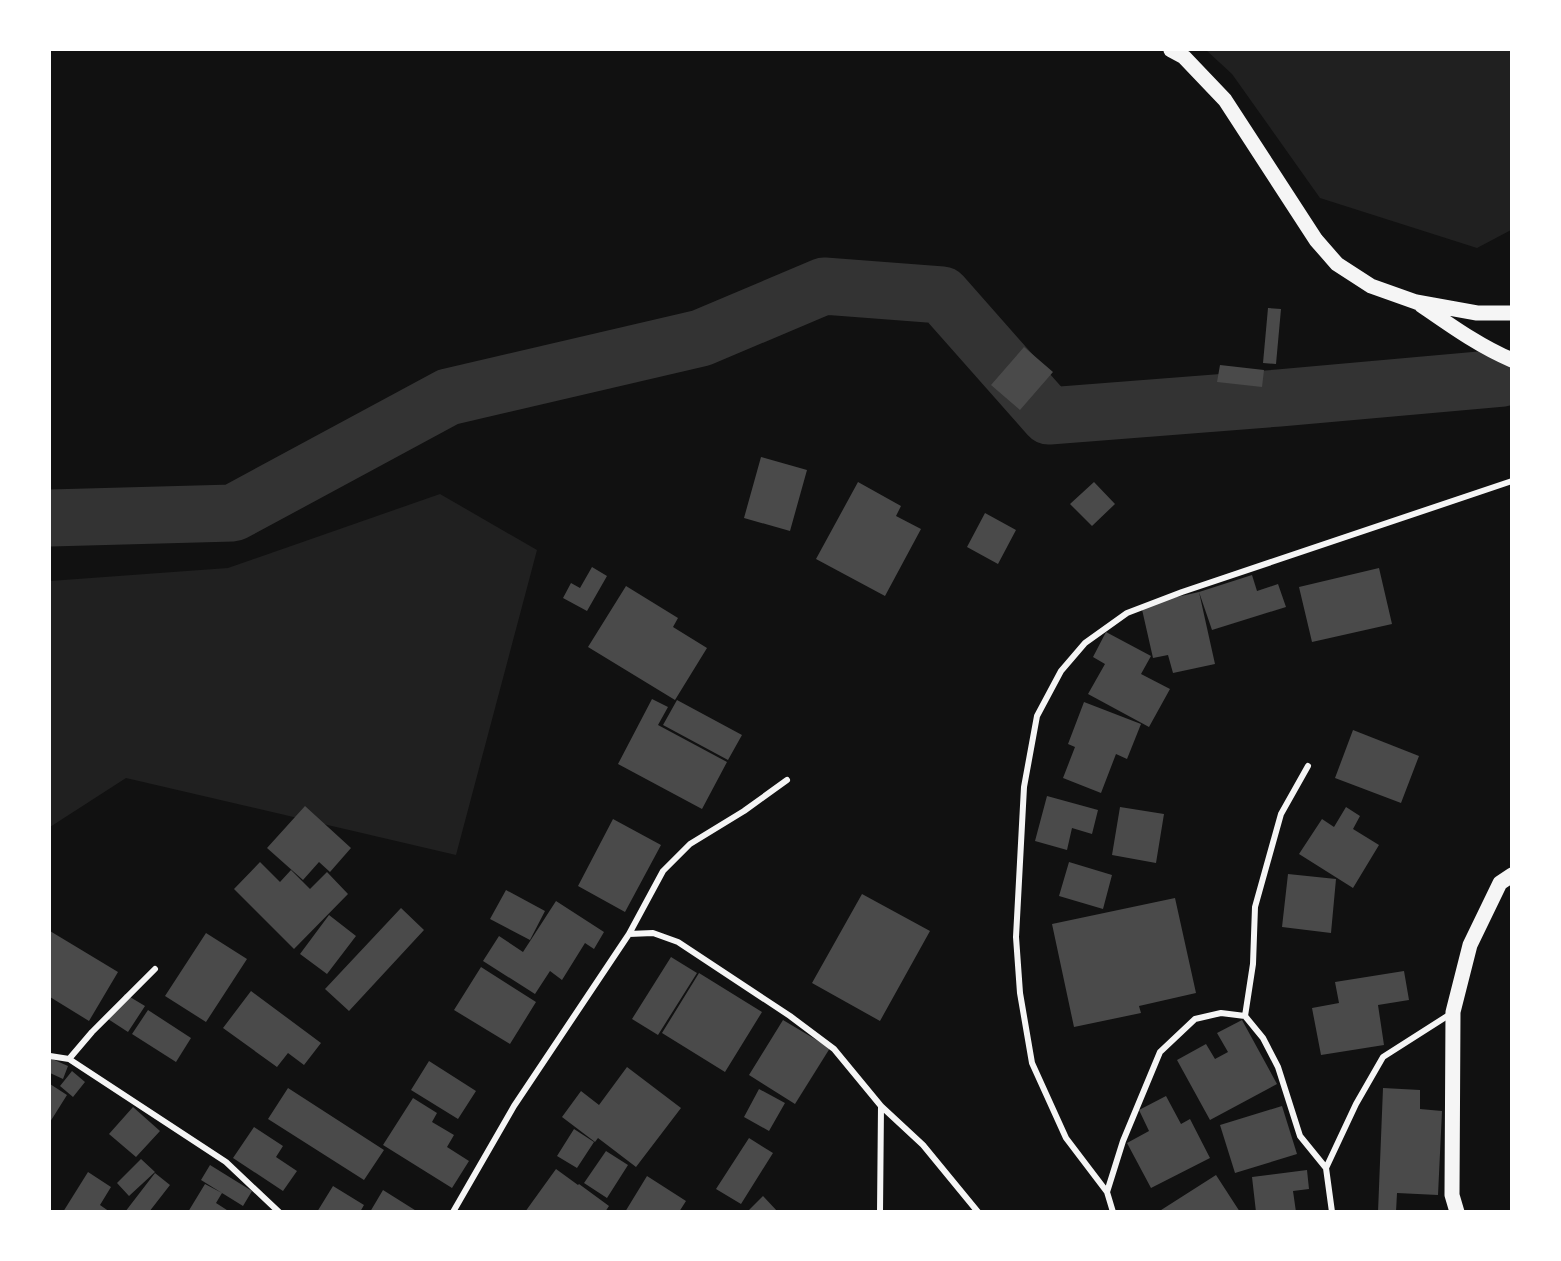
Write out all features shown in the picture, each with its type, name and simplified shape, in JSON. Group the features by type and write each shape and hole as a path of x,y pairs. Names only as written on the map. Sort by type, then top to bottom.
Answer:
{"main road":[{"path":"1171,50 1184,57 1225,100 1316,240 1337,264 1371,286 1416,302 1477,313 1512,313"},
{"path":"1416,302 1467,335 1512,360"},
{"path":"1457,1212 1452,1195 1453,1012 1470,945 1500,883 1512,874"}],"street":[{"path":"1113,1212 1107,1192 1066,1138 1032,1063 1020,993 1016,937 1023,787 1037,716 1061,671 1085,643 1127,613 1182,592 1512,482"},
{"path":"1245,1016 1253,964 1255,908 1281,814 1308,766"},
{"path":"453,1212 514,1106 629,934 663,871 690,844 744,811 787,780"},
{"path":"629,934 653,933 678,942 790,1016 834,1049 881,1107 923,1144 978,1212"},
{"path":"69,1059 92,1032 155,969"},
{"path":"1107,1192 1123,1141 1160,1052 1195,1019 1221,1012 1245,1016 1263,1038 1278,1067 1300,1136 1326,1168 1332,1212"},
{"path":"1326,1168 1356,1104 1383,1057 1453,1012"},
{"path":"50,1056 69,1059 226,1162 279,1212"},
{"path":"880,1212 881,1107"}],"shaded area":[{"path":"1206,50 1511,50 1511,230 1477,248 1320,198 1232,74"},
{"path":"440,494 537,550 456,855 126,778 50,827 50,581 228,568"}],"building":[{"path":"1268,308 1281,309 1276,364 1263,363"},
{"path":"1024,347 1053,372 1020,410 991,385"},
{"path":"1220,365 1264,370 1262,387 1217,382"},
{"path":"761,457 807,470 790,531 744,518"},
{"path":"858,482 901,506 896,516 921,529 885,596 816,559"},
{"path":"1094,482 1115,504 1092,526 1070,504"},
{"path":"985,513 1016,530 998,564 967,547"},
{"path":"592,567 607,576 587,611 563,598 571,583 580,588"},
{"path":"1379,568 1392,624 1312,642 1299,587"},
{"path":"1252,575 1257,591 1278,584 1286,607 1212,630 1199,592"},
{"path":"626,586 678,618 673,627 707,648 675,700 588,647"},
{"path":"1199,592 1215,664 1173,673 1168,655 1153,658 1141,605"},
{"path":"1106,632 1151,656 1141,674 1170,689 1149,727 1088,694 1105,664 1093,657"},
{"path":"652,699 668,707 658,725 727,762 702,809 618,764"},
{"path":"677,700 742,735 728,760 663,725"},
{"path":"1084,702 1141,724 1127,759 1116,754 1101,793 1063,778 1075,747 1068,744"},
{"path":"1353,730 1419,756 1401,803 1335,778"},
{"path":"1047,796 1098,810 1092,834 1072,828 1067,850 1035,841"},
{"path":"305,806 351,848 330,872 319,862 303,880 267,848"},
{"path":"1120,807 1164,814 1156,863 1112,855"},
{"path":"1346,807 1360,816 1353,829 1379,845 1353,888 1299,854 1322,819 1334,827"},
{"path":"613,819 661,845 625,912 578,886"},
{"path":"260,862 280,882 291,870 310,889 327,872 348,894 294,949 234,889"},
{"path":"1069,862 1112,875 1103,909 1059,896"},
{"path":"1288,874 1336,879 1331,933 1282,927"},
{"path":"506,890 545,911 530,940 490,919"},
{"path":"862,894 930,931 880,1021 812,983"},
{"path":"1175,898 1196,993 1139,1006 1141,1013 1074,1027 1052,924"},
{"path":"556,901 604,932 594,949 585,943 562,980 550,971 535,994 483,961 499,936 523,952"},
{"path":"401,908 424,930 349,1011 325,989"},
{"path":"329,915 356,936 327,974 300,954"},
{"path":"50,931 118,972 89,1021 50,997"},
{"path":"206,933 247,959 206,1022 165,996"},
{"path":"671,957 697,973 658,1035 632,1019"},
{"path":"481,967 536,1002 510,1044 454,1010"},
{"path":"1404,971 1409,1000 1378,1005 1384,1045 1321,1055 1312,1008 1339,1003 1335,982"},
{"path":"699,973 762,1012 725,1072 662,1033"},
{"path":"251,991 321,1043 304,1065 288,1053 277,1067 223,1028"},
{"path":"125,994 145,1006 128,1032 108,1019"},
{"path":"148,1010 191,1038 176,1062 132,1034"},
{"path":"783,1020 830,1048 795,1104 749,1075"},
{"path":"1242,1020 1277,1084 1210,1120 1177,1060 1206,1044 1215,1059 1228,1052 1217,1033"},
{"path":"50,1058 68,1066 63,1079 50,1073"},
{"path":"429,1061 476,1091 458,1119 411,1090"},
{"path":"627,1067 681,1108 636,1167 598,1138 595,1142 562,1117 581,1091 599,1105"},
{"path":"72,1071 85,1082 73,1097 60,1086"},
{"path":"50,1084 67,1095 50,1122"},
{"path":"288,1088 384,1150 364,1180 268,1119"},
{"path":"1383,1088 1420,1090 1420,1109 1442,1111 1438,1195 1397,1193 1396,1212 1378,1212"},
{"path":"759,1089 785,1103 769,1131 744,1117"},
{"path":"1166,1096 1181,1124 1190,1119 1210,1158 1151,1188 1127,1143 1149,1131 1139,1110"},
{"path":"413,1098 437,1113 432,1122 454,1135 447,1147 469,1161 452,1188 383,1145"},
{"path":"1282,1106 1297,1154 1235,1173 1220,1125"},
{"path":"133,1107 160,1131 136,1157 109,1134"},
{"path":"254,1127 283,1146 276,1157 297,1171 283,1191 233,1158"},
{"path":"574,1129 594,1142 577,1168 557,1156"},
{"path":"749,1138 773,1153 741,1204 716,1189"},
{"path":"606,1151 628,1165 607,1198 584,1183"},
{"path":"141,1159 155,1172 129,1196 117,1183"},
{"path":"210,1165 252,1191 243,1206 201,1180"},
{"path":"556,1169 609,1206 605,1212 525,1212"},
{"path":"1307,1170 1309,1189 1293,1191 1296,1212 1256,1212 1252,1177"},
{"path":"88,1172 111,1187 100,1205 110,1212 63,1212"},
{"path":"155,1173 170,1185 149,1212 125,1212"},
{"path":"1216,1175 1240,1212 1158,1212"},
{"path":"647,1176 686,1201 679,1212 625,1212"},
{"path":"205,1184 222,1193 216,1203 230,1212 188,1212"},
{"path":"333,1186 364,1205 360,1212 317,1212"},
{"path":"383,1190 418,1212 370,1212"},
{"path":"763,1196 778,1212 747,1212"}],"waterway":[{"path":"50,518 233,513 448,397 701,338 824,286 942,295 1049,416 1503,378"}]}
